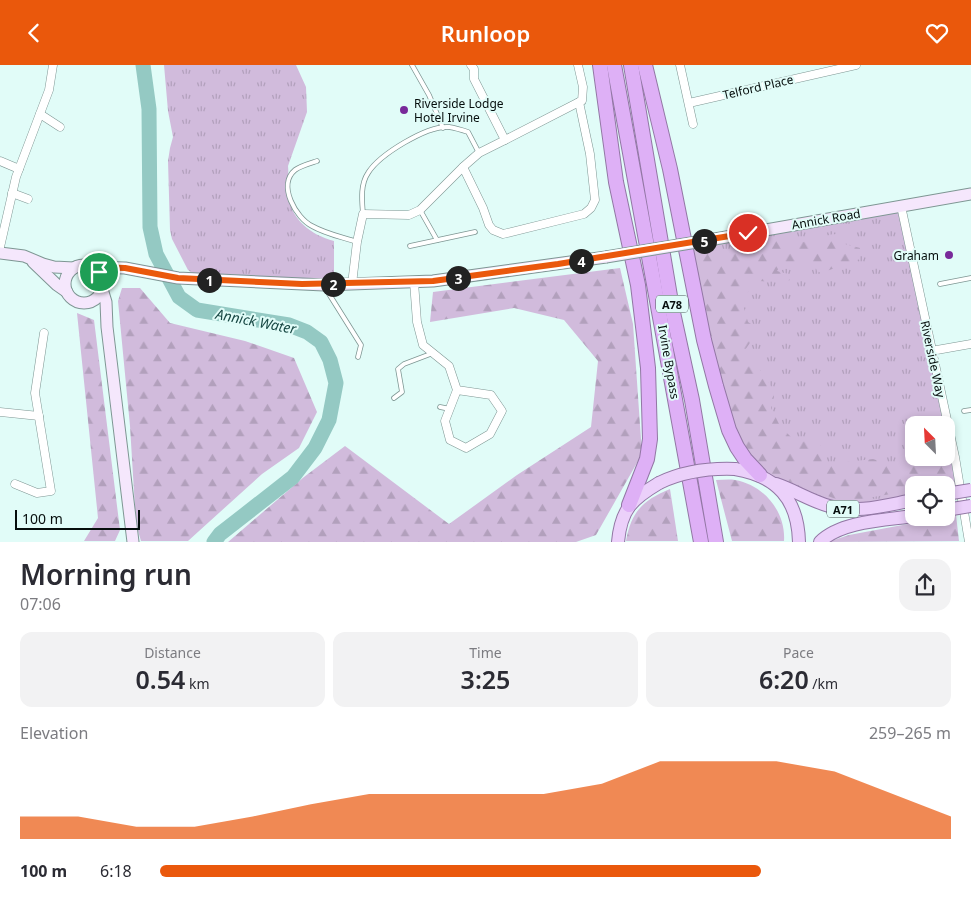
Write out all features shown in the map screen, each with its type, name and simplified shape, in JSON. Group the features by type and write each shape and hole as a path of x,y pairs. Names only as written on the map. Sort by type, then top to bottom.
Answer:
{"highway":[{"name":"A78","path":"600,65 616,182 638,285 648,368 650,439 648,459 628,505"},
{"name":"Irvine Bypass","path":"614,65 701,541"},
{"name":"Irvine Bypass","path":"632,65 672,308 692,400 716,541"},
{"name":"A78","path":"645,65 670,169 704,340 716,386 729,431 736,447 760,475"}],"main road":[{"name":"Annick Road","path":"93,267 125,268 178,278 323,284 414,282 509,272 606,257 971,194"},
{"path":"0,253 16,254 54,267 74,268 85,265 93,267 99,272 106,302 107,327 131,538"},
{"path":"31,260 76,301 88,303 99,313 107,327"},
{"path":"67,292 66,281 68,274 74,268"},
{"path":"88,303 98,297 109,278 125,268"},
{"name":"A71","path":"628,505 659,483 673,476 700,469 735,469 760,475 776,484 792,489 828,506 845,509 869,508 905,502"},
{"name":"A71","path":"776,484 784,494 797,521 799,541"},
{"path":"955,493 971,490"},
{"path":"606,541 619,526 628,505"},
{"path":"955,509 971,506"},
{"name":"A71","path":"820,541 827,535 844,528 905,518"},
{"path":"618,541 619,526"}],"street":[{"path":"0,247 12,193 19,169 49,90 53,65"},
{"path":"482,65 472,67 474,79 505,140"},
{"path":"352,284 357,241 363,214 409,215 420,210 479,153 582,101 583,87 578,65"},
{"path":"680,65 694,124"},
{"name":"Telford Place","path":"689,103 856,65"},
{"path":"463,167 489,225 493,230 503,234 584,214 591,208 595,200 590,153 579,102"},
{"path":"40,114 60,127"},
{"path":"0,161 19,169"},
{"path":"12,193 28,199"},
{"name":"Riverside Way","path":"901,205 955,457 969,541"},
{"path":"414,282 417,322 423,345 449,366 457,390 445,421 450,440 466,448 490,434 502,411 491,395 457,390"},
{"path":"15,484 37,493 51,491 35,393 44,333"},
{"path":"932,351 971,344"},
{"path":"0,412 39,416"}],"lane":[{"path":"412,65 429,95 443,128"},
{"path":"363,214 362,192 367,174 381,157 427,130 448,127 468,132 479,153"},
{"path":"317,161 295,170 288,181 288,192 297,212 310,225 327,233 357,241"},
{"path":"420,210 437,240"},
{"path":"410,246 475,231"},
{"path":"940,284 971,278"},
{"path":"323,284 361,345 358,357"},
{"path":"394,398 402,392 398,369 404,364 433,353"},
{"path":"440,407 450,409"},
{"path":"964,411 971,410"}],"green space":[{"path":"164,65 296,65 306,87 307,112 288,166 290,202 293,211 303,225 317,235 334,241 334,280 249,277 192,273 188,270 172,239 170,230 168,161 173,137 168,111"},
{"path":"901,206 943,416 905,416 905,466 953,466 959,492 955,493 955,476 905,476 905,500 845,509 792,489 751,466 727,424 685,244"},
{"path":"833,234 840,235 841,243 860,248 860,259 821,273 817,271 814,263 789,269 779,268 777,271 788,274 790,280 785,282 756,281 753,288 742,296 748,322 754,326 754,337 745,350 773,391 774,397 771,408 780,426 796,442 818,440 828,464 873,459 897,467 950,466 954,476 905,476 905,492 844,502 760,471 734,441 696,261 707,254 740,250 775,240 803,242"},
{"path":"620,268 633,324 642,454 596,535 576,542 228,542 304,477 345,446 449,524 517,475 591,427 598,361 564,320 514,308 430,322 433,292"},
{"path":"122,288 140,288 170,323 245,341 294,358 317,412 299,448 262,474 188,541 141,541 136,524 130,426 118,301"},
{"path":"77,313 94,320 120,530 115,541 84,541 98,518"},
{"path":"716,480 733,480 746,483 764,494 777,510 784,530 784,541 732,541"},
{"path":"670,489 678,541 626,541 631,522 640,508 652,498"},
{"path":"955,515 959,541 828,542 849,535 905,525 955,526"}],"waterway":[{"name":"Annick Water","path":"143,65 149,109 150,227 156,254 179,297 197,310 289,325 307,332 321,342 330,360 336,383 329,420 315,448 293,477 220,534 214,542"}],"place":[{"name":"Riverside Lodge Hotel Irvine","path":"404,110"},
{"name":"Graham","path":"949,255"}],"route":[{"path":"99,272 93,267 125,268 178,278 324,285 433,281 509,272 748,233"}]}
